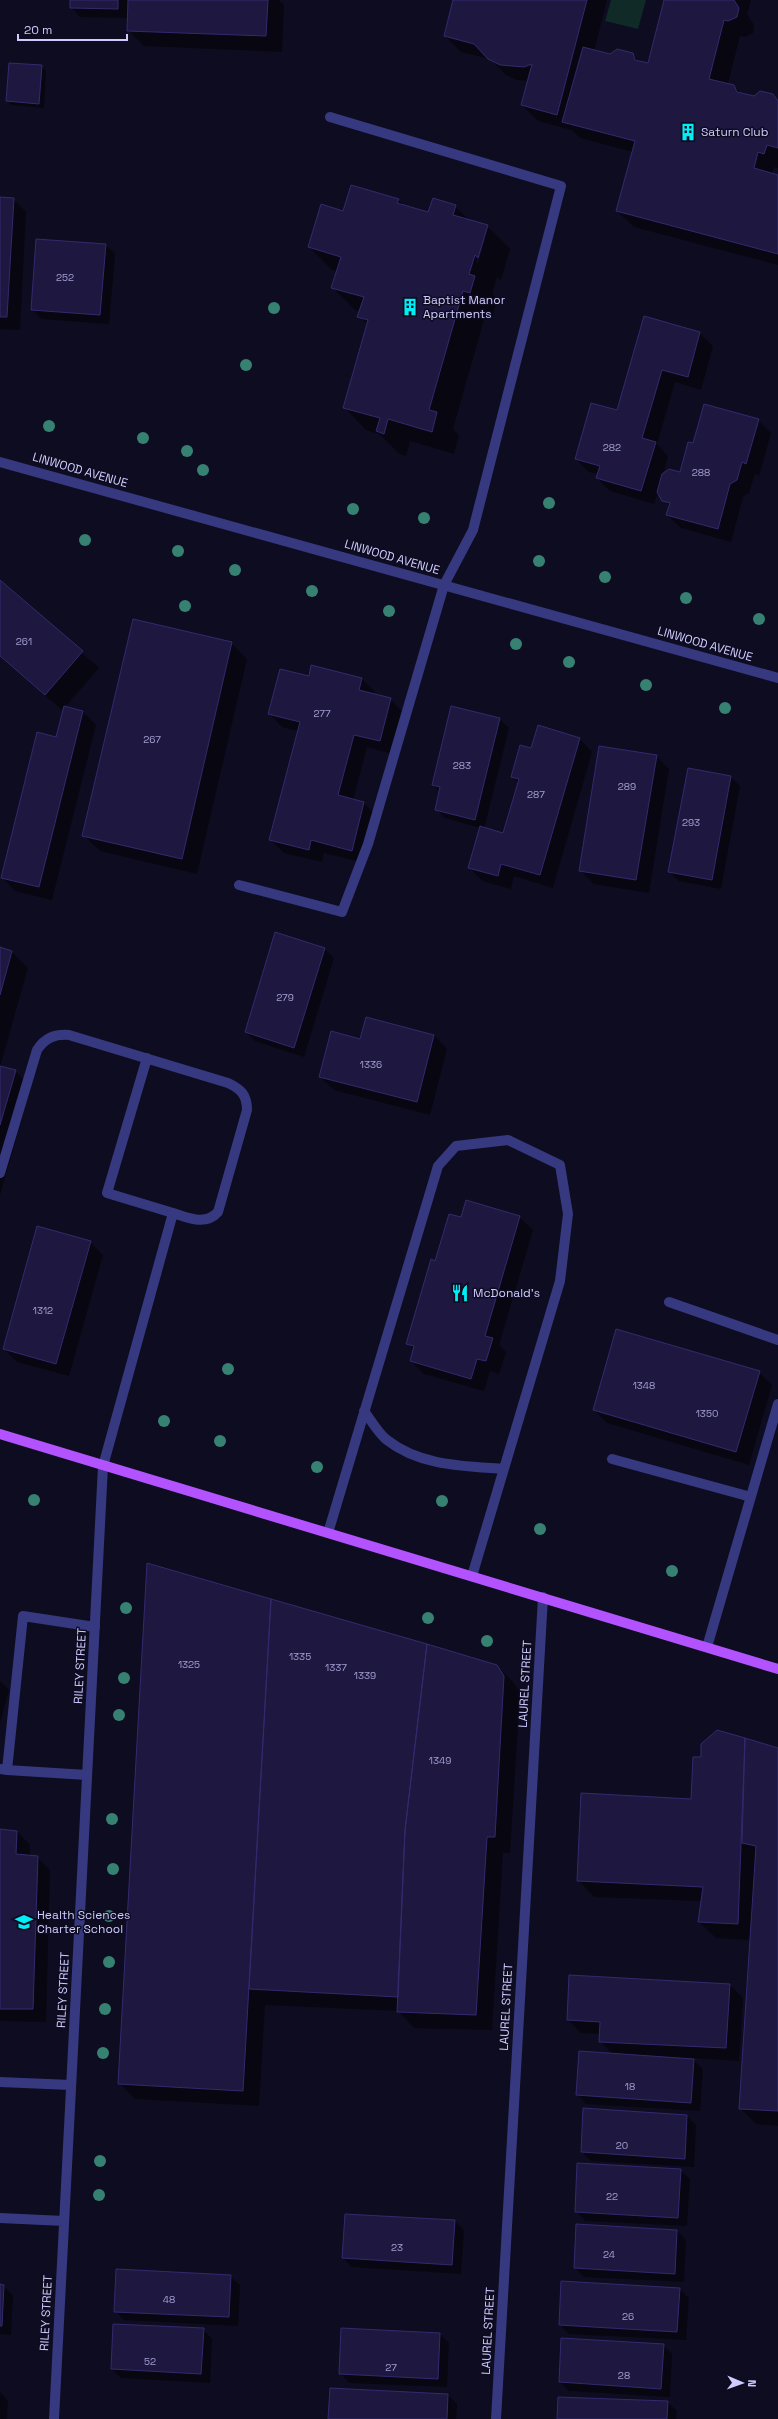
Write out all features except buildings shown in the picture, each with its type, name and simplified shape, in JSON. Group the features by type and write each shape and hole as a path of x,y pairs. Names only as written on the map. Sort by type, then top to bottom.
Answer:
{"main road":[{"path":"0,1434 778,1669"}],"street":[{"path":"239,885 342,912 370,836 444,585 473,530 561,186 330,117"},
{"name":"LINWOOD AVENUE","path":"0,462 778,678"},
{"path":"0,1173 37,1050 42,1042 59,1034 69,1035 147,1058 228,1083 237,1087 247,1100 247,1110 218,1212 213,1217 205,1220 173,1214 107,1193 147,1058"},
{"path":"328,1533 438,1166 456,1146 508,1140 560,1166 568,1214 560,1281 472,1576"},
{"name":"RILEY STREET","path":"54,2419 103,1466 173,1214"},
{"path":"669,1302 778,1340"},
{"path":"707,1647 778,1404"},
{"path":"364,1411 386,1440 405,1452 437,1463 504,1469"},
{"path":"612,1459 751,1497"},
{"name":"LAUREL STREET","path":"496,2419 543,1597"},
{"path":"87,1775 3,1770 23,1616 95,1627"},
{"path":"0,2082 71,2086"},
{"path":"0,2218 64,2221"}],"green space":[{"path":"611,0 646,0 638,29 605,21"}],"place":[{"name":"Saturn Club","path":"688,132"},
{"name":"Baptist Manor Apartments","path":"410,307"},
{"name":"McDonald's","path":"460,1293"},
{"name":"Health Sciences Charter School","path":"24,1922"}]}
